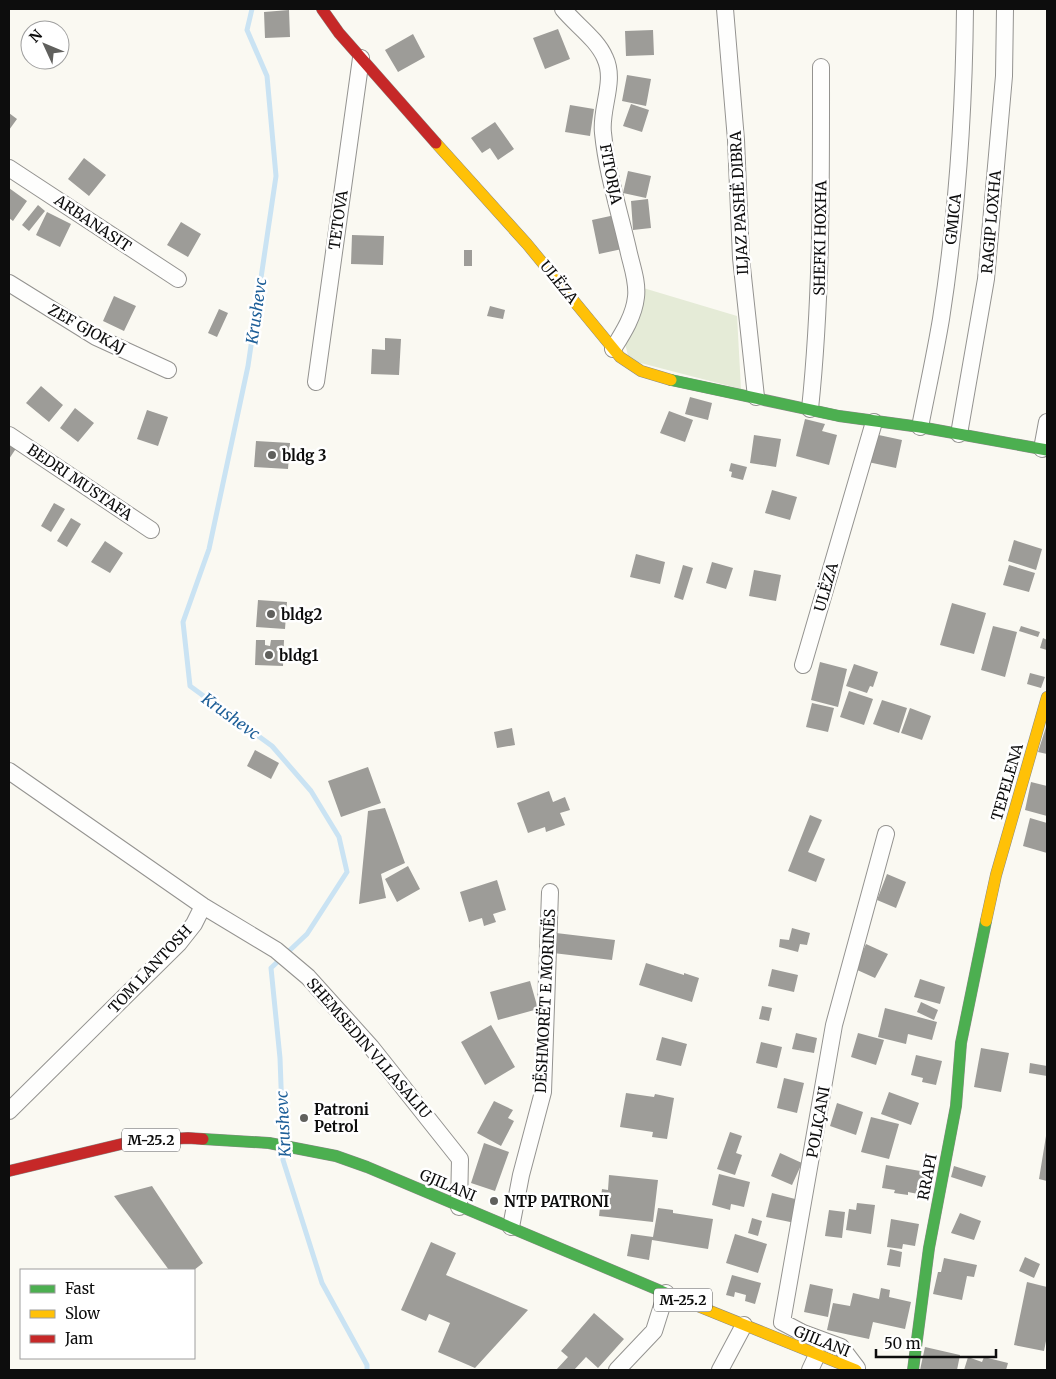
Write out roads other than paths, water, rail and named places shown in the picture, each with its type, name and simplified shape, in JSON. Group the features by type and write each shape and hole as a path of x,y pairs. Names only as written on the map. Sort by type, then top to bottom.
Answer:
{"street":[{"name":"ULËZA","path":"322,9 339,33 387,89 527,244 624,362 637,370 652,376 810,410 874,422 920,427 1044,450 1047,422"},
{"name":"FITORJA","path":"564,9 600,48 606,59 608,72 602,131 612,189 635,280 636,297 632,313 613,349"},
{"name":"ILJAZ PASHË DIBRA","path":"725,9 736,140 741,258 756,398"},
{"name":"GMICA","path":"920,427 941,319 951,245 961,116 965,9"},
{"name":"RAGIP LOXHA","path":"959,434 986,279 1004,76 1005,9"},
{"name":"TETOVA","path":"316,382 361,58"},
{"name":"SHEFKI HOXHA","path":"810,410 815,359 821,242 822,67"},
{"name":"ARBANASIT","path":"9,168 178,279"},
{"name":"ZEF GJOKAJ","path":"9,282 96,337 168,370"},
{"name":"ULËZA","path":"803,665 874,422"},
{"name":"BEDRI MUSTAFA","path":"9,435 151,530"},
{"name":"TEPELENA","path":"972,990 996,875 1047,698"},
{"path":"9,771 203,906"},
{"name":"POLIÇANI","path":"857,1370 841,1347 802,1333 782,1322 834,1025 886,834"},
{"name":"DËSHMORËT E MORINËS","path":"510,1227 521,1175 543,1092 550,892"},
{"name":"SHEMSEDIN VLLASALIU","path":"203,906 247,931 293,963 372,1047 460,1159 459,1206"},
{"name":"TOM LANTOSH","path":"9,1111 179,943 194,924 203,906"},
{"name":"RRAPI","path":"913,1370 928,1257 956,1106 961,1043 972,990"},
{"name":"GJILANI","path":"9,1171 134,1141 188,1138 269,1143 313,1150 367,1167 666,1293 857,1370"},
{"path":"617,1370 654,1331 666,1293"},
{"path":"720,1370 744,1325"},
{"path":"810,1370 817,1355"}],"waterway":[{"name":"Krushevc","path":"252,9 247,30 267,76 276,176 248,366 209,549 183,622 190,686 272,746 311,791 339,837 347,872 307,934 271,968 280,1058 283,1139"},
{"name":"Krushevc","path":"283,1153 283,1160 322,1283 367,1365 367,1370"}],"place":[{"name":"bldg 3","path":"272,455"},
{"name":"bldg2","path":"271,614"},
{"name":"bldg1","path":"269,655"},
{"name":"Patroni Petrol","path":"304,1118"},
{"name":"NTP PATRONI","path":"494,1201"}]}
